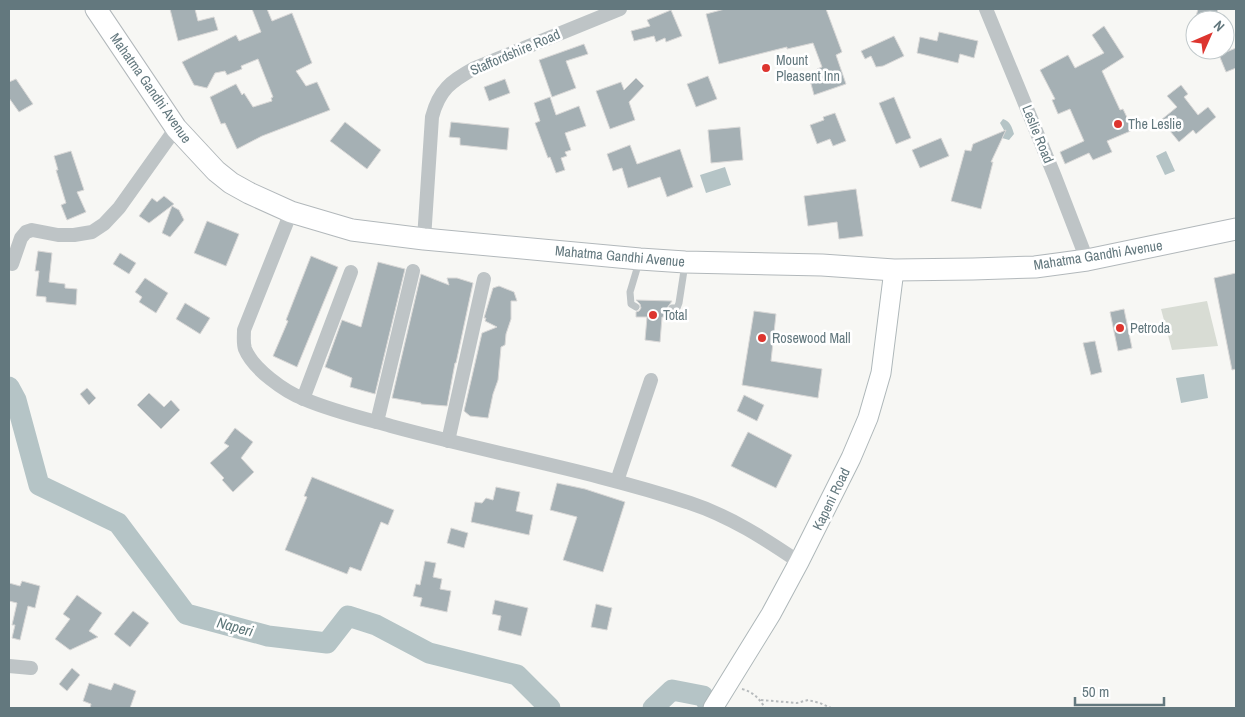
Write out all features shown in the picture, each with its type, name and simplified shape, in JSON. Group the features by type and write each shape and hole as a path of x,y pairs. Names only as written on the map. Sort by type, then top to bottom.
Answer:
{"main road":[{"name":"Mahatma Gandhi Avenue","path":"96,9 176,128 216,171 232,183 291,212 352,230 424,239 640,259 685,262 822,265 894,270 1035,267 1086,260 1236,229"},
{"name":"Kapeni Road","path":"714,707 771,614 800,562 851,458 868,418 881,373 894,270"}],"street":[{"name":"Staffordshire Road","path":"424,239 432,117 436,102 446,88 457,78 474,68 620,9"},
{"name":"Leslie Road","path":"986,9 1055,177 1086,260"},
{"path":"12,264 21,238 26,232 32,230 58,236 74,236 92,232 104,224 119,208 176,128"},
{"path":"291,212 244,330 245,348 255,365 273,380 303,399 377,422 448,441 617,480 693,504 728,519 760,536 800,562"},
{"path":"377,422 413,271"},
{"path":"303,399 351,272"},
{"path":"448,441 484,278"},
{"path":"617,480 651,380"},
{"path":"9,666 32,668"}],"lane":[{"path":"636,307 631,304 630,292 640,259"},
{"path":"672,308 677,308 679,303 685,262"}],"path":[{"path":"728,684 751,692 761,700 765,708"},
{"path":"761,700 797,703 808,700 831,708"}],"shaded area":[{"path":"1003,119 1009,123 1014,134 1009,140 1002,138 1004,130 1000,123"},
{"path":"1166,151 1175,171 1165,175 1156,156"},
{"path":"725,167 731,185 706,193 700,175"},
{"path":"1207,301 1218,346 1172,350 1161,309"},
{"path":"1204,374 1208,398 1181,403 1176,378"}],"building":[{"path":"170,9 195,9 198,21 214,17 218,30 178,41"},
{"path":"252,9 267,9 272,21 292,13 312,63 296,71 306,86 317,82 330,110 262,136 237,149 225,123 221,124 210,97 236,84 242,95 244,93 253,107 272,101 271,98 273,97 258,59 241,66 242,69 227,75 225,71 215,73 207,88 194,85 182,62 236,35 239,41 261,32"},
{"path":"725,9 826,9 842,52 836,55 846,84 814,95 810,80 819,77 817,69 822,67 813,43 787,49 787,47 719,64 706,14"},
{"path":"1198,9 1218,9 1218,10"},
{"path":"671,10 682,36 666,42 665,38 656,42 654,36 634,41 631,31 650,26 647,20"},
{"path":"1104,26 1124,57 1102,71 1120,110 1123,109 1133,130 1107,141 1112,152 1093,160 1089,153 1065,164 1060,152 1084,141 1070,109 1058,114 1052,100 1055,99 1040,70 1068,55 1075,68 1104,53 1092,35"},
{"path":"939,32 978,41 974,58 960,54 958,63 917,53 920,37 937,41"},
{"path":"894,36 904,56 883,66 876,67 871,56 865,59 861,51"},
{"path":"584,44 588,54 566,61 576,88 552,97 539,60"},
{"path":"1235,48 1236,68 1226,72 1221,60 1235,60"},
{"path":"708,76 717,99 696,107 687,84"},
{"path":"636,78 644,86 629,102 635,120 610,129 596,91 621,82 624,90"},
{"path":"16,79 33,104 19,112 9,98 9,82"},
{"path":"505,79 510,93 489,101 484,87"},
{"path":"1181,85 1188,94 1184,97 1198,115 1208,107 1216,117 1196,134 1193,130 1179,142 1161,120 1177,107 1167,96"},
{"path":"550,97 556,115 579,106 586,126 565,133 571,150 565,152 567,156 561,158 565,170 556,173 550,157 548,158 535,123 540,121 534,103"},
{"path":"894,97 911,138 896,144 879,103"},
{"path":"835,113 846,141 833,146 830,139 817,144 810,125 824,120 823,117"},
{"path":"345,122 381,150 367,169 330,141"},
{"path":"451,122 509,128 507,150 460,145 460,138 449,137"},
{"path":"740,127 743,160 711,163 708,130"},
{"path":"1006,130 991,162 993,162 981,209 951,201 965,150 971,151 973,144"},
{"path":"941,138 949,156 920,168 912,150"},
{"path":"630,145 637,164 680,149 693,187 667,197 660,177 628,188 622,168 613,171 607,154"},
{"path":"71,151 84,190 77,192 86,212 67,220 61,205 66,203 56,170 58,170 54,156"},
{"path":"856,189 863,236 839,239 837,222 808,226 804,196"},
{"path":"164,196 174,204 149,223 139,216 152,198 157,202"},
{"path":"172,206 179,210 184,220 170,237 162,233"},
{"path":"207,221 239,234 226,266 194,253"},
{"path":"38,251 52,253 49,282 65,284 65,288 77,289 76,305 46,302 46,297 36,296 39,271 35,271"},
{"path":"120,253 136,263 129,274 113,264"},
{"path":"311,256 338,267 297,367 273,356 288,321 286,320"},
{"path":"378,262 405,269 375,394 350,387 352,378 325,367 342,320 361,327"},
{"path":"1236,273 1236,369 1232,370 1214,278"},
{"path":"421,274 449,285 447,278 457,278 473,283 447,406 421,404 392,398"},
{"path":"145,278 168,293 156,313 139,302 142,297 135,292"},
{"path":"499,286 514,292 517,301 511,301 511,319 505,345 501,347 498,380 488,418 470,416 464,411 482,333 497,327 485,321 486,318 484,318 493,288"},
{"path":"636,300 672,301 667,308 671,313 671,318 662,317 660,342 645,340 647,317 636,317 636,312 641,308"},
{"path":"185,303 210,318 200,334 176,319"},
{"path":"1124,309 1132,348 1118,351 1110,312"},
{"name":"Rosewood Mall","path":"754,311 776,314 771,361 822,369 818,398 742,385"},
{"path":"1095,341 1102,372 1091,375 1083,343"},
{"path":"87,388 96,398 89,405 80,394"},
{"path":"149,393 164,407 171,400 180,410 161,429 137,405"},
{"path":"744,395 764,405 757,421 737,411"},
{"path":"235,428 253,442 241,458 254,472 233,492 222,480 224,478 210,463 229,446 224,443"},
{"path":"748,432 792,455 776,488 731,466"},
{"path":"312,477 394,510 388,525 381,522 361,571 350,567 347,574 285,550 307,497 304,496"},
{"path":"557,483 585,489 625,502 603,572 563,560 577,517 550,510"},
{"path":"496,487 520,492 516,511 533,515 529,535 471,522 475,502 482,503 486,498 493,500"},
{"path":"451,528 468,533 464,548 447,543"},
{"path":"425,561 436,563 433,577 442,579 440,589 451,591 447,612 420,606 422,598 413,596 416,584 420,585"},
{"path":"22,581 40,586 35,608 28,606 20,640 12,638 15,625 12,625 17,603 9,601 9,583 20,586"},
{"path":"77,595 102,613 89,631 98,637 70,650 55,639 70,619 63,614"},
{"path":"495,600 528,608 521,636 498,630 501,616 492,614"},
{"path":"596,604 612,608 607,630 591,627"},
{"path":"133,611 149,623 130,647 114,634"},
{"path":"72,668 80,675 67,691 59,684"},
{"path":"89,683 111,690 114,683 136,691 130,708 90,708 91,704 83,701"}],"waterway":[{"name":"Naperi","path":"9,387 16,400 39,485 118,523 186,614 268,636 327,643 348,616 376,625 429,653 517,675 550,708"},
{"name":"Naperi","path":"653,708 672,690 703,696 711,708"}],"place":[{"name":"Mount Pleasent Inn","path":"766,68"},
{"name":"The Leslie","path":"1118,124"},
{"name":"Total","path":"653,315"},
{"name":"Petroda","path":"1120,328"},
{"name":"Rosewood Mall","path":"762,338"}]}
